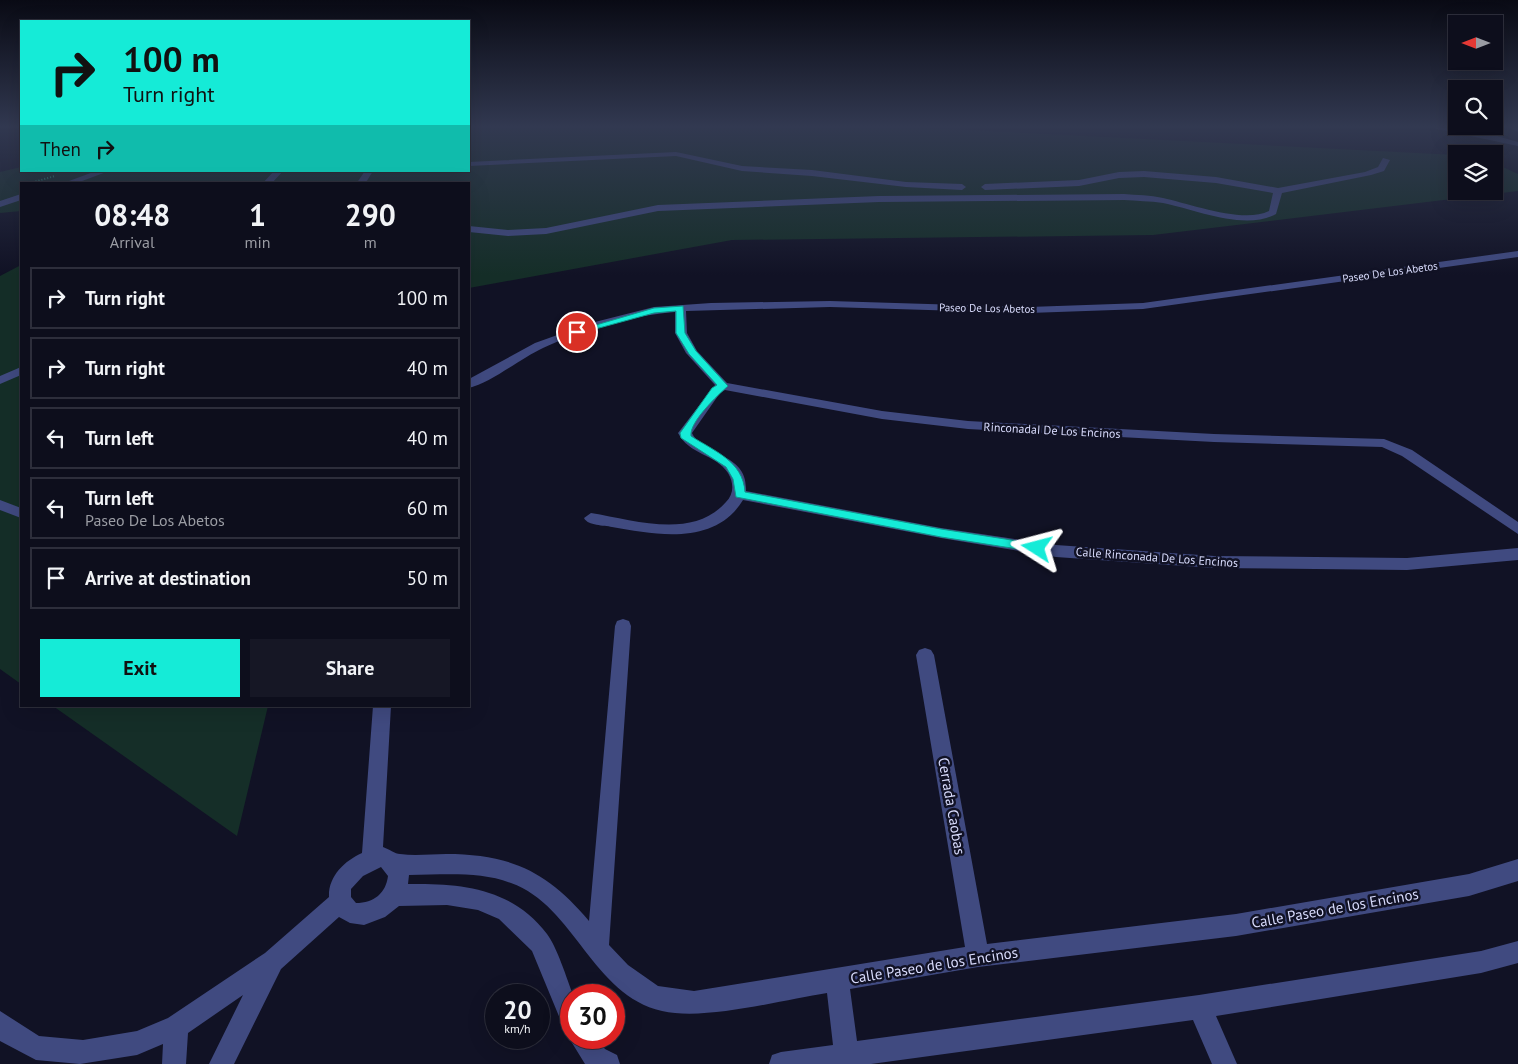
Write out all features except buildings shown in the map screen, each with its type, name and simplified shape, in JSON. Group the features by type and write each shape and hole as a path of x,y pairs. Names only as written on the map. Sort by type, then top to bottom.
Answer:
{"street":[{"path":"71,182 91,176"},
{"path":"825,176 929,188 1079,183 1116,176"},
{"path":"1164,176 1216,180 1278,191 1293,186 1364,176"},
{"path":"470,229 508,233 546,231 658,208 928,198 1124,197 1160,200 1244,219 1262,218 1273,212 1278,191"},
{"path":"0,204 20,197"},
{"name":"Paseo De Los Abetos","path":"470,383 540,345 595,325 654,310 830,304 1029,310 1144,306 1518,254"},
{"path":"591,518 670,529 698,528 720,519 732,508 740,495 739,479 729,465 686,438 685,433 716,390 723,386 692,352 681,333 680,308"},
{"path":"0,380 20,371"},
{"name":"RinconadaI De Los Encinos","path":"723,386 882,415 968,425 1204,438 1384,443 1407,452 1518,529"},
{"name":"Calle Rinconada De Los Encinos","path":"740,495 941,533 1056,551 1214,562 1407,564 1518,554"},
{"path":"0,505 20,513"},
{"path":"598,948 623,626"},
{"name":"Cerrada Caobas","path":"925,655 978,956"},
{"path":"382,707 372,859 351,870 341,891 341,900 346,909 354,913 364,914 375,911 393,895 399,879 395,865"},
{"name":"Calle Paseo de los Encinos","path":"372,859 381,857 395,865 479,865 506,870 529,880 547,892 631,983 654,996 694,1002 978,956 1236,925 1469,885 1518,870"},
{"path":"393,895 447,894 478,899 507,911 540,943 560,991"},
{"path":"0,1023 5,1030 36,1048 83,1052 137,1043 176,1026 273,961 341,900"},
{"path":"781,1064 1199,1007 1481,962 1518,952"},
{"path":"221,1064 273,961"},
{"path":"837,979 846,1055"},
{"path":"1199,1007 1225,1064"},
{"path":"174,1064 176,1026"},
{"path":"589,1049 596,1058 608,1064"}],"path":[{"path":"34,182 55,176"}],"green space":[{"path":"0,176 1448,176 1448,199 1153,235 732,240 470,288 470,182 20,182 20,211 0,213"},
{"path":"1503,176 1518,176 1518,191 1503,193"},
{"path":"20,266 20,683 0,669 0,276"},
{"path":"54,707 268,707 237,836"}],"route":[{"path":"577,332 595,325 654,310 680,308 681,333 692,352 723,386 718,387 687,427 686,438 729,465 739,479 740,495 941,533 1037,548"}]}
